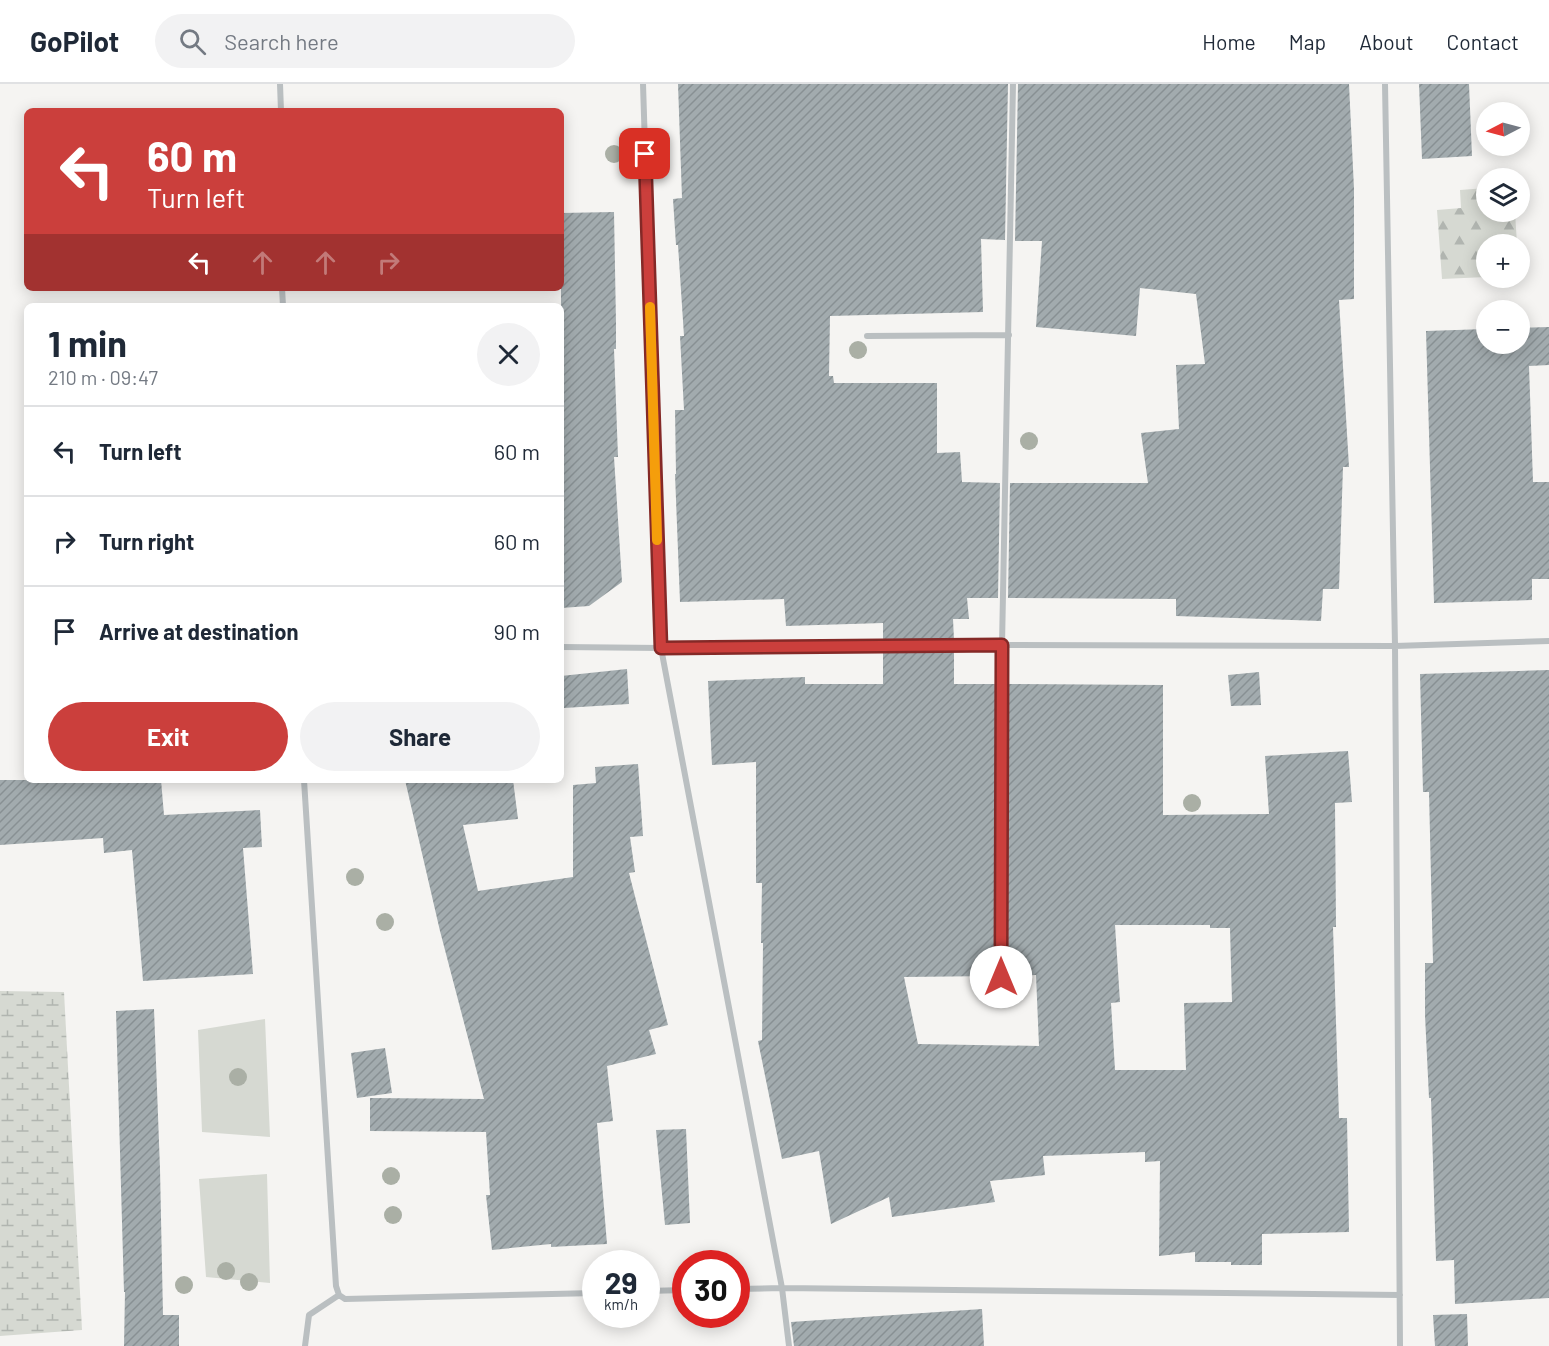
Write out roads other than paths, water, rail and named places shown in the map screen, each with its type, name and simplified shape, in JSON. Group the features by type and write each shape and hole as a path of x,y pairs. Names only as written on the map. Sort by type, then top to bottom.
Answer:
{"street":[{"path":"280,84 281,108"},
{"path":"643,84 661,648 782,1288 789,1346"},
{"path":"1001,977 1002,645 1013,84"},
{"path":"1385,84 1395,646 1400,1346"},
{"path":"867,336 1009,335"},
{"path":"564,647 1395,646 1549,641"},
{"path":"304,783 336,1286 339,1295 345,1299 582,1293"},
{"path":"750,1289 1400,1295"},
{"path":"305,1346 309,1315 339,1295"}]}
